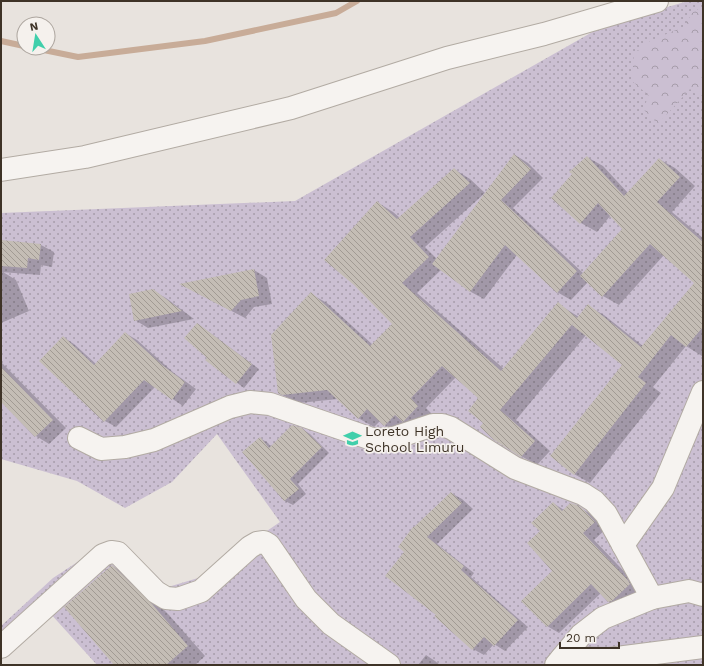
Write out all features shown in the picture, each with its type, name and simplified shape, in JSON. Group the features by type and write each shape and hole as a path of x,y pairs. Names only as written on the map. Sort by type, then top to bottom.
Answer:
{"street":[{"path":"1,170 85,157 291,108 447,58 544,34 657,1"},
{"path":"623,545 663,488 703,392"},
{"path":"79,438 101,449 125,447 154,440 230,407 250,402 270,404 379,440 394,438 433,426 442,425 451,428 514,468 583,494 594,501 606,514 652,598"},
{"path":"1,647 103,555 110,552 118,553 156,592 166,598 178,599 201,591 250,547 257,543 264,542 269,545 306,600 331,624 389,665"},
{"path":"559,661 581,635 603,618 652,598 689,591 703,595"},
{"path":"559,661 609,659 703,647"}],"green space":[{"name":"Loreto High School Limuru","path":"688,1 703,1 703,665 97,665 49,612 1,650 1,626 53,578 111,540 133,553 168,587 198,578 280,522 217,434 172,482 125,508 77,481 1,459 1,213 295,201 603,26"},
{"path":"703,6 703,101 690,89 658,124 644,110 648,95 632,81 634,53 650,41 685,26 692,13"}],"building":[{"path":"514,154 531,169 501,200 577,271 557,293 505,245 470,292 432,264"},
{"path":"587,156 624,196 659,158 680,177 657,202 703,242 703,327 686,347 671,335 638,377 646,383 574,475 550,456 622,365 572,325 575,321 500,410 535,441 521,457 494,440 480,427 483,423 468,411 478,398 442,366 411,398 418,406 403,422 395,415 384,426 367,409 358,419 327,390 282,395 278,393 271,335 311,292 370,346 392,324 354,285 324,260 377,201 397,219 454,168 470,183 410,237 429,257 402,283 501,371 558,302 577,318 588,304 641,347 694,283 650,244 602,297 580,276 622,229 598,203 580,224 551,198 572,174 569,172"},
{"path":"1,240 41,244 39,260 28,258 27,268 1,266"},
{"path":"254,269 259,296 241,300 231,311 179,284"},
{"path":"153,289 182,311 134,321 129,294"},
{"path":"197,323 252,364 236,384 205,360 207,358 184,338"},
{"path":"125,332 162,365 185,382 172,400 144,380 104,422 39,361 63,336 94,365"},
{"path":"1,367 53,420 35,437 1,402"},
{"path":"292,425 302,428 322,447 290,479 299,489 284,501 242,452 260,437 269,448"},
{"path":"451,492 462,503 427,537 464,566 461,570 518,620 494,646 484,637 472,650 434,616 436,615 385,576 404,552 398,547 413,527"},
{"path":"553,502 562,511 570,503 582,508 595,522 583,533 630,584 612,601 608,602 591,584 547,627 521,601 552,571 527,543 540,531 531,523"},
{"path":"112,565 152,604 188,646 166,665 114,665 64,607"}],"waterway":[{"path":"56,52 78,57 205,41 336,13 357,1"},
{"path":"1,41 16,44"}],"place":[{"name":"Loreto High School Limuru","path":"352,439"}]}
